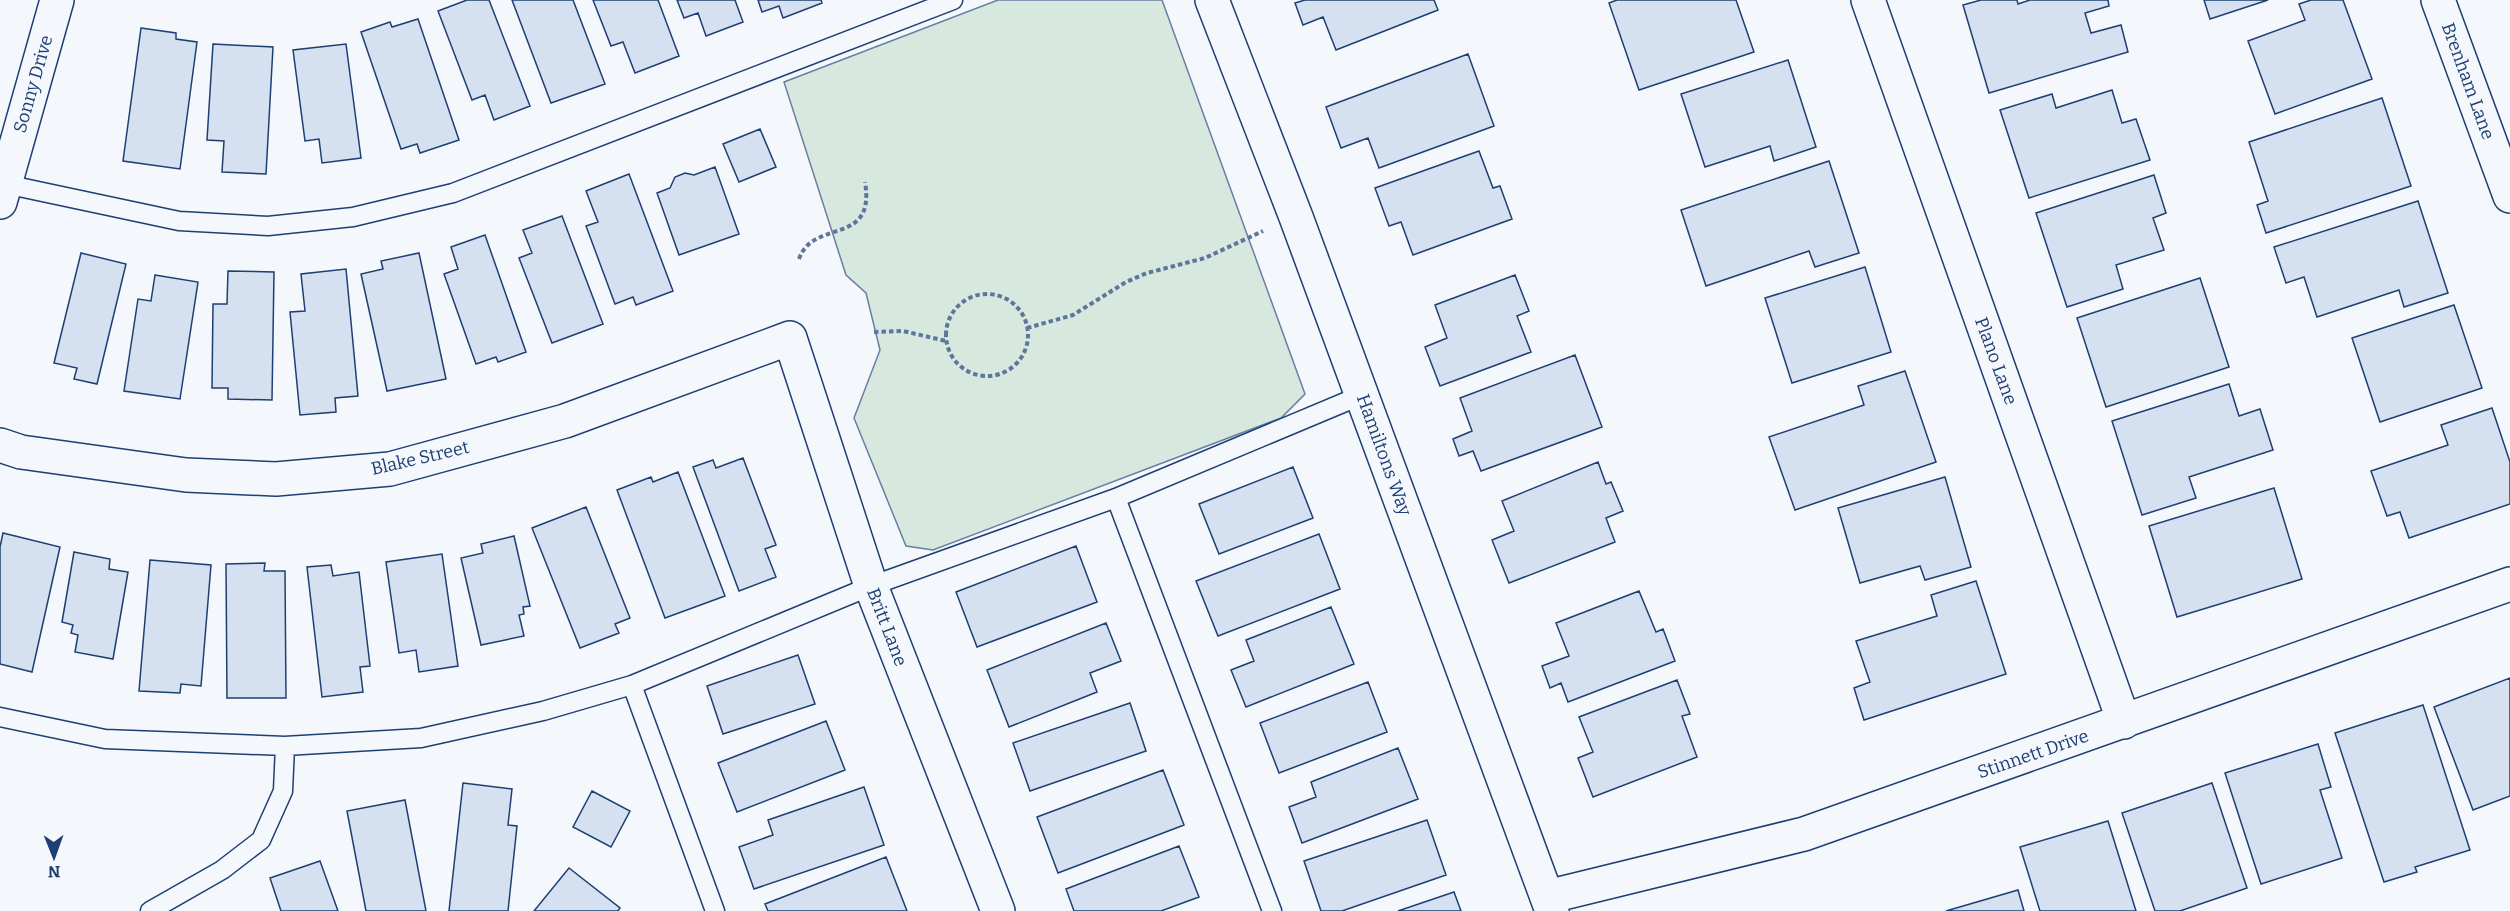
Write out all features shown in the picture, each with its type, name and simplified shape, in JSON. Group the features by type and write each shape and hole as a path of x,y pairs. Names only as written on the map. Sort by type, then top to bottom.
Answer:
{"street":[{"name":"Sonny Drive","path":"3,193 57,0"},
{"name":"Hamiltons Way","path":"1212,0 1296,217 1550,904"},
{"name":"Plano Lane","path":"1868,0 2124,722"},
{"name":"Brenham Lane","path":"2438,0 2510,196"},
{"name":"Blake Street","path":"0,445 21,452 186,475 276,480 390,469 565,421 790,338"},
{"name":"Britt Lane","path":"790,338 871,586 998,911"},
{"name":"Stinnett Drive","path":"1550,904 1804,834 2510,584"}],"lane":[{"path":"3,193 179,221 268,226 353,217 453,193 953,0"},
{"path":"0,717 105,738 285,746 421,738 543,711 632,685 871,586 1116,498 1362,395"},
{"path":"1116,498 1272,911"},
{"path":"632,685 715,911"},
{"path":"150,911 222,870 261,840 283,791 285,746"}],"path":[{"path":"799,260 802,251 809,244 853,225 862,217 868,198 865,182"},
{"path":"1027,328 1073,315 1126,282 1147,273 1205,258 1296,217"},
{"path":"974,296 1002,297 1015,305 1024,316 1027,328 1028,342 1023,355 1005,372 993,376 968,372 957,364 946,341 947,326 952,313 974,296"},
{"path":"874,332 903,331 946,341"}],"shaded area":[{"path":"998,0 1162,0 1305,394 1281,418 933,550 906,546 854,418 880,350 866,293 846,275 784,82"}],"building":[{"path":"467,0 489,0 530,106 494,120 485,95 472,100 438,11"},
{"path":"512,0 573,0 605,84 551,103"},
{"path":"593,0 658,0 679,56 635,73 623,42 611,46"},
{"path":"677,0 735,0 743,22 706,36 698,13 684,18"},
{"path":"758,0 821,0 822,3 783,18 779,6 762,12"},
{"path":"1305,0 1434,0 1438,10 1336,50 1323,17 1303,25 1295,3"},
{"path":"1617,0 1736,0 1754,52 1639,90 1609,3"},
{"path":"1981,0 2017,0 2018,4 2030,0 2108,0 2109,6 2085,13 2091,33 2121,25 2128,52 1989,93 1963,5"},
{"path":"2204,0 2268,0 2210,19"},
{"path":"2311,0 2343,0 2372,79 2275,114 2248,41 2305,20 2299,4"},
{"path":"418,19 459,140 420,153 417,144 401,149 361,32 390,22 392,27"},
{"path":"141,28 176,33 176,39 197,42 180,169 123,161"},
{"path":"213,44 273,47 266,174 222,172 224,141 207,140"},
{"path":"346,44 361,158 322,163 319,139 305,141 293,50"},
{"path":"1468,54 1494,126 1379,168 1368,138 1341,148 1326,107"},
{"path":"1788,60 1816,147 1774,161 1770,146 1705,167 1681,94"},
{"path":"2112,90 2122,123 2136,119 2150,160 2029,198 2000,110 2052,94 2056,108"},
{"path":"2382,98 2411,186 2266,233 2257,205 2268,201 2249,142"},
{"path":"760,129 776,167 739,182 723,144"},
{"path":"1479,151 1493,188 1500,186 1512,219 1413,255 1401,222 1389,226 1375,188"},
{"path":"1829,161 1859,253 1815,267 1809,251 1706,286 1681,210"},
{"path":"715,167 739,234 679,255 657,193 670,188 675,177 685,173 694,175"},
{"path":"629,174 673,291 636,305 633,297 615,304 586,226 598,222 586,191"},
{"path":"2154,175 2166,213 2153,218 2164,250 2116,265 2123,289 2067,307 2036,213"},
{"path":"2418,201 2448,293 2404,307 2399,290 2317,317 2304,277 2286,283 2274,247"},
{"path":"562,216 603,324 552,343 519,258 532,253 523,230"},
{"path":"485,235 526,352 498,362 496,357 476,364 444,274 458,269 451,247"},
{"path":"81,253 126,264 97,384 74,379 77,368 54,363"},
{"path":"419,253 446,379 387,391 361,274 383,269 381,261"},
{"path":"1865,267 1891,352 1792,383 1765,298"},
{"path":"346,269 358,396 335,398 336,412 300,415 290,312 305,311 301,274"},
{"path":"228,271 274,272 272,400 228,399 228,388 212,388 213,304 227,304"},
{"path":"155,275 198,282 180,399 124,391 138,299 151,301"},
{"path":"1515,275 1529,311 1517,316 1531,352 1440,386 1425,347 1447,338 1435,305"},
{"path":"2200,278 2229,367 2106,407 2077,318"},
{"path":"2454,305 2482,388 2380,422 2352,338"},
{"path":"1575,355 1602,427 1481,471 1473,451 1459,456 1453,439 1472,431 1460,398"},
{"path":"1905,371 1936,462 1795,510 1769,437 1864,405 1858,386"},
{"path":"2229,384 2239,416 2260,409 2273,450 2189,477 2196,498 2142,515 2112,421"},
{"path":"2492,408 2510,462 2510,504 2409,538 2400,512 2387,516 2371,471 2448,445 2441,425"},
{"path":"743,458 776,545 765,549 776,577 739,591 693,467 713,460 716,468"},
{"path":"1598,462 1606,484 1611,482 1623,511 1606,518 1615,542 1509,583 1492,540 1514,531 1502,501"},
{"path":"1293,467 1313,518 1219,554 1199,504"},
{"path":"678,472 725,596 665,618 617,490 651,477 653,482"},
{"path":"1945,477 1971,567 1925,580 1920,566 1860,583 1838,508"},
{"path":"2274,488 2302,579 2177,617 2149,526"},
{"path":"586,507 630,618 615,624 619,633 580,648 532,528"},
{"path":"3,533 60,547 32,672 0,664 0,547"},
{"path":"1319,534 1340,589 1218,636 1196,581"},
{"path":"514,536 530,606 523,607 524,614 519,615 524,636 481,645 461,558 483,553 481,544"},
{"path":"1076,546 1097,602 977,647 956,592"},
{"path":"74,552 110,559 109,569 128,572 113,659 75,652 78,635 71,633 73,625 62,622"},
{"path":"442,554 458,666 419,672 416,650 399,653 386,562"},
{"path":"150,560 211,565 201,686 181,684 180,693 139,691"},
{"path":"265,563 264,571 285,571 286,698 227,698 226,564"},
{"path":"331,565 333,576 359,572 370,666 360,667 363,692 322,697 307,567"},
{"path":"1976,581 2006,674 1864,720 1854,688 1870,682 1856,641 1937,616 1931,595"},
{"path":"1639,591 1656,632 1663,629 1675,661 1568,702 1561,683 1550,688 1542,666 1569,656 1556,623"},
{"path":"1331,607 1354,664 1246,707 1231,670 1254,661 1246,640"},
{"path":"1106,623 1121,661 1090,673 1097,692 1009,727 987,670"},
{"path":"798,655 815,704 723,734 707,686"},
{"path":"2510,678 2510,796 2473,810 2434,707"},
{"path":"1677,680 1690,714 1682,716 1697,757 1593,797 1578,758 1593,752 1579,717"},
{"path":"1368,682 1387,732 1279,773 1260,723"},
{"path":"1130,703 1146,751 1030,791 1013,743"},
{"path":"2423,705 2470,850 2415,867 2417,872 2384,882 2335,733"},
{"path":"826,721 845,770 737,812 718,763"},
{"path":"2318,744 2331,787 2320,790 2342,858 2261,884 2225,773"},
{"path":"1398,748 1418,799 1302,843 1289,807 1316,797 1311,782"},
{"path":"1163,770 1184,825 1058,873 1037,817"},
{"path":"463,783 512,789 508,825 517,826 508,911 449,911"},
{"path":"2212,783 2247,888 2180,911 2155,911 2122,813"},
{"path":"864,787 884,845 754,889 739,847 773,835 768,820"},
{"path":"592,791 630,811 611,847 573,827"},
{"path":"405,800 426,911 366,911 347,811"},
{"path":"1427,820 1446,875 1342,911 1321,911 1304,861"},
{"path":"2108,821 2136,911 2040,911 2020,847"},
{"path":"1179,846 1199,897 1161,911 1074,911 1066,889"},
{"path":"886,857 907,911 768,911 765,904"},
{"path":"320,861 338,911 281,911 270,878"},
{"path":"569,868 620,908 618,911 534,911"},
{"path":"2018,890 2024,911 1946,911"},
{"path":"1454,892 1461,911 1398,911"}]}
